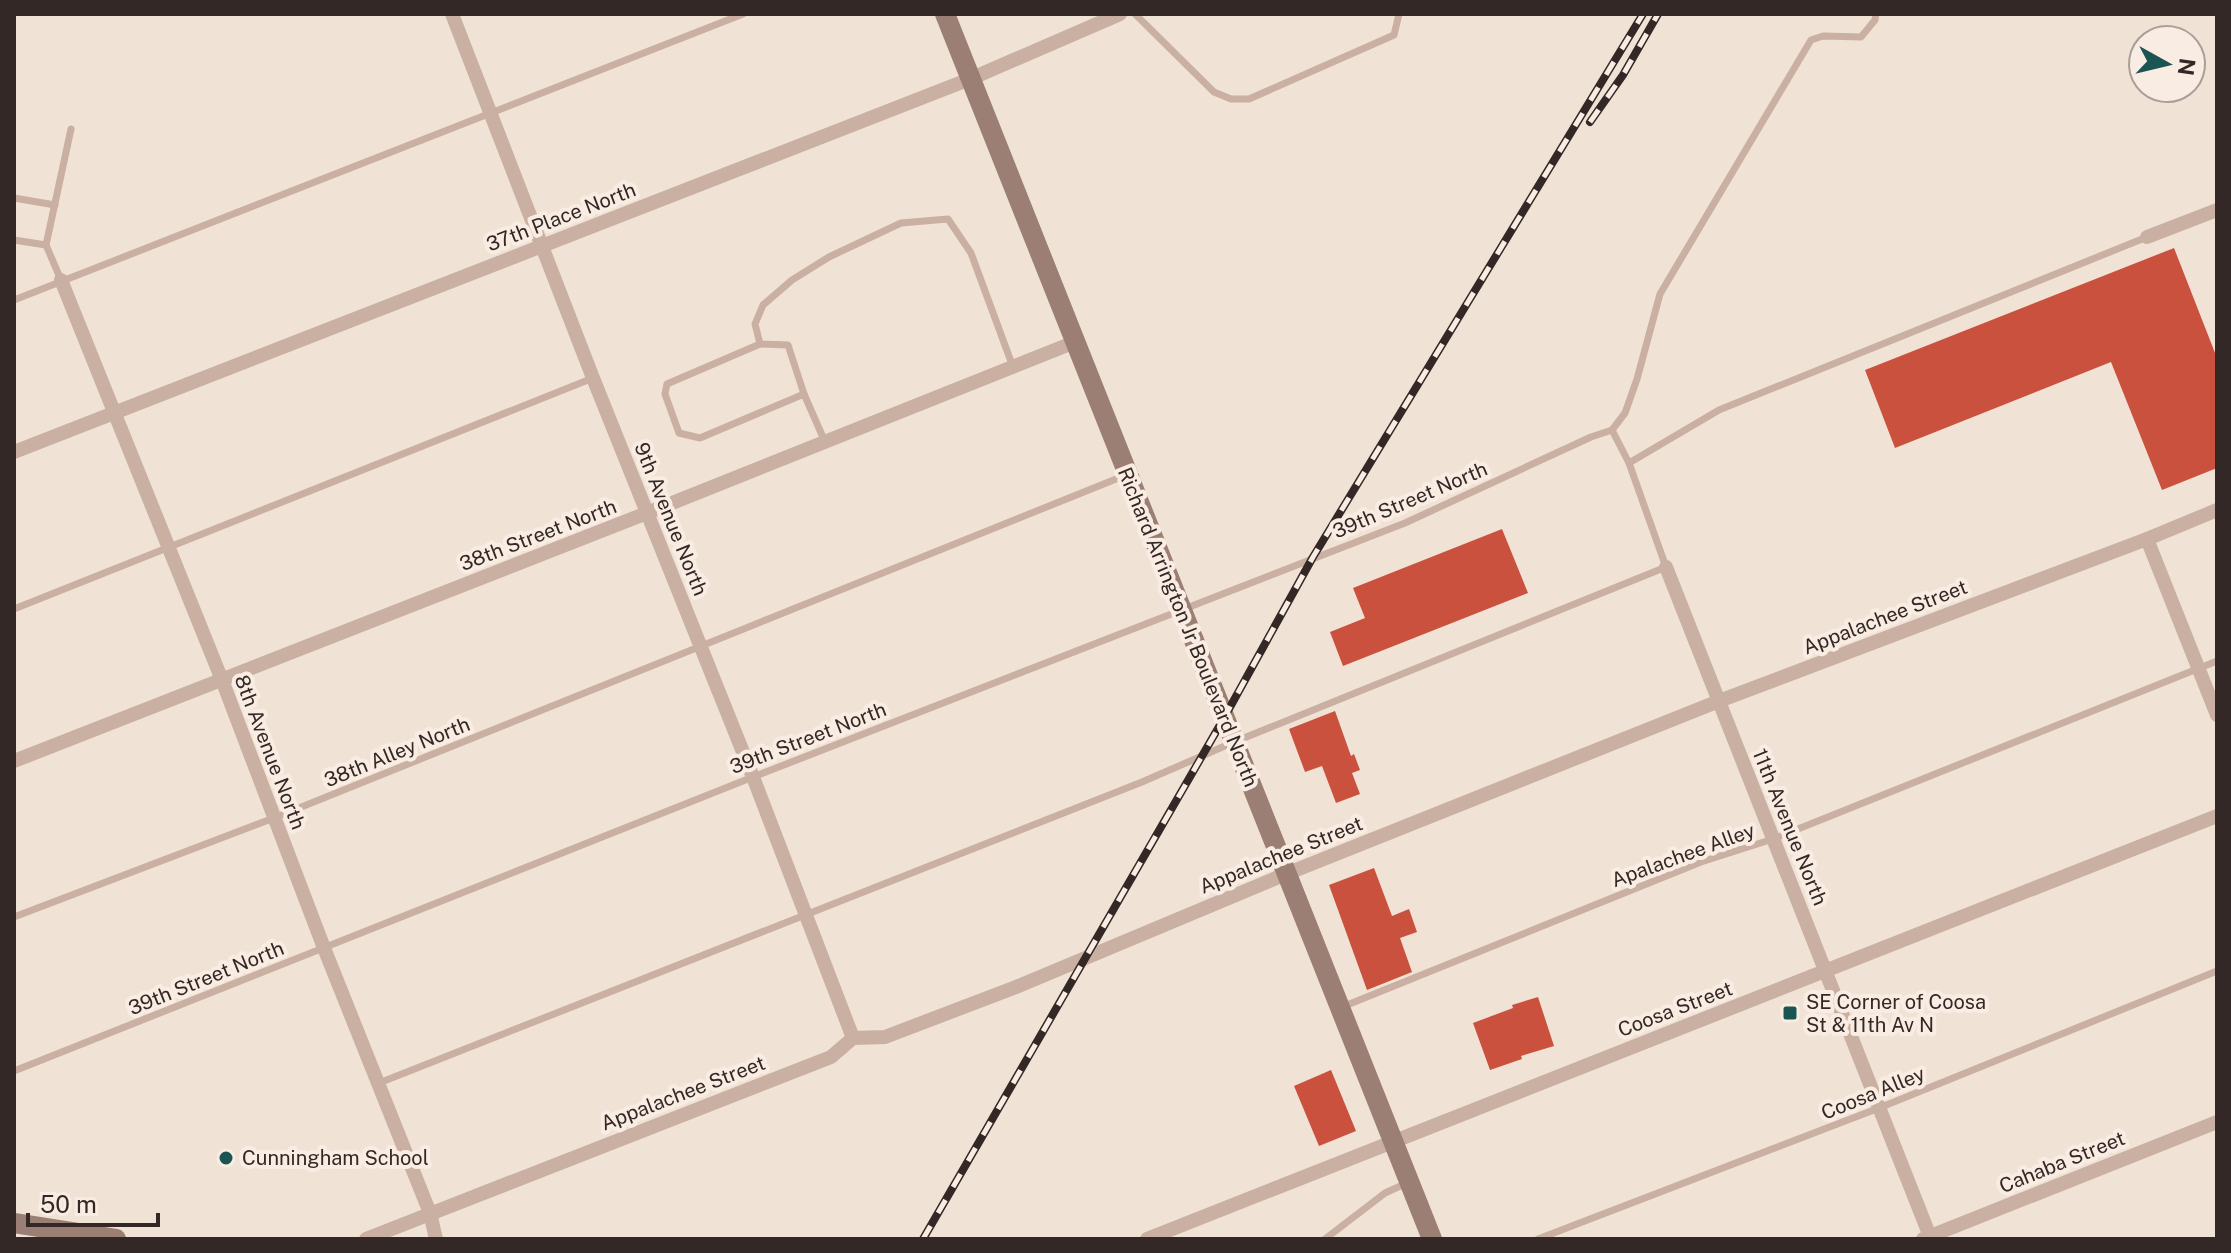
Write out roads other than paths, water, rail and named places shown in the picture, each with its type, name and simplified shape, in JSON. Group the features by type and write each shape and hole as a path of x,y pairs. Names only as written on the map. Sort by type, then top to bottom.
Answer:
{"street":[{"name":"9th Avenue North","path":"452,14 853,1038"},
{"name":"Richard Arrington Jr Boulevard North","path":"945,14 1432,1239"},
{"name":"37th Place North","path":"14,452 970,79 1120,14"},
{"path":"2147,237 2217,210"},
{"name":"8th Avenue North","path":"61,280 222,680 324,948 430,1213 436,1239"},
{"name":"38th Street North","path":"14,761 1075,342"},
{"name":"Appalachee Street","path":"366,1239 831,1057 853,1038 885,1037 1016,987 1286,874 1719,701 2217,510"},
{"path":"2147,539 2217,715"},
{"name":"11th Avenue North","path":"1666,567 1928,1238"},
{"name":"Coosa Street","path":"1147,1239 2217,816"},
{"name":"Cahaba Street","path":"1928,1238 2217,1122"},
{"path":"14,1223 116,1239"}],"lane":[{"path":"14,300 743,14"},
{"path":"1135,14 1214,92 1231,99 1249,99 1394,35 1399,14"},
{"path":"1612,430 1625,413 1660,294 1811,40 1823,36 1861,37 1875,20 1876,14"},
{"path":"61,280 46,245 71,129"},
{"path":"14,198 55,205"},
{"path":"760,344 755,324 763,305 792,280 829,257 901,223 948,219 971,253 1013,367"},
{"path":"1629,463 1719,410 2147,237"},
{"path":"14,240 46,245"},
{"path":"804,394 700,438 679,433 665,394 667,384 760,344 788,345 804,394 825,442"},
{"path":"14,609 593,378"},
{"name":"11th Avenue North","path":"1612,430 1629,463 1666,567"},
{"name":"39th Street North","path":"14,1071 753,777 1405,523 1612,430"},
{"name":"38th Alley North","path":"14,917 274,818 1128,474"},
{"path":"379,1083 1142,782 1666,567"},
{"name":"Apalachee Alley","path":"1340,1008 1701,862 1773,839 2217,661"},
{"name":"Coosa Alley","path":"1538,1239 1879,1108 2217,971"},
{"path":"1325,1239 1385,1193 1409,1182"}],"railway":[{"path":"923,1239 1224,718 1313,557 1643,14"},
{"path":"1590,122 1623,75 1658,14"}],"place":[{"name":"SE Corner of Coosa St & 11th Av N","path":"1790,1013"},
{"name":"Cunningham School","path":"226,1158"}]}
